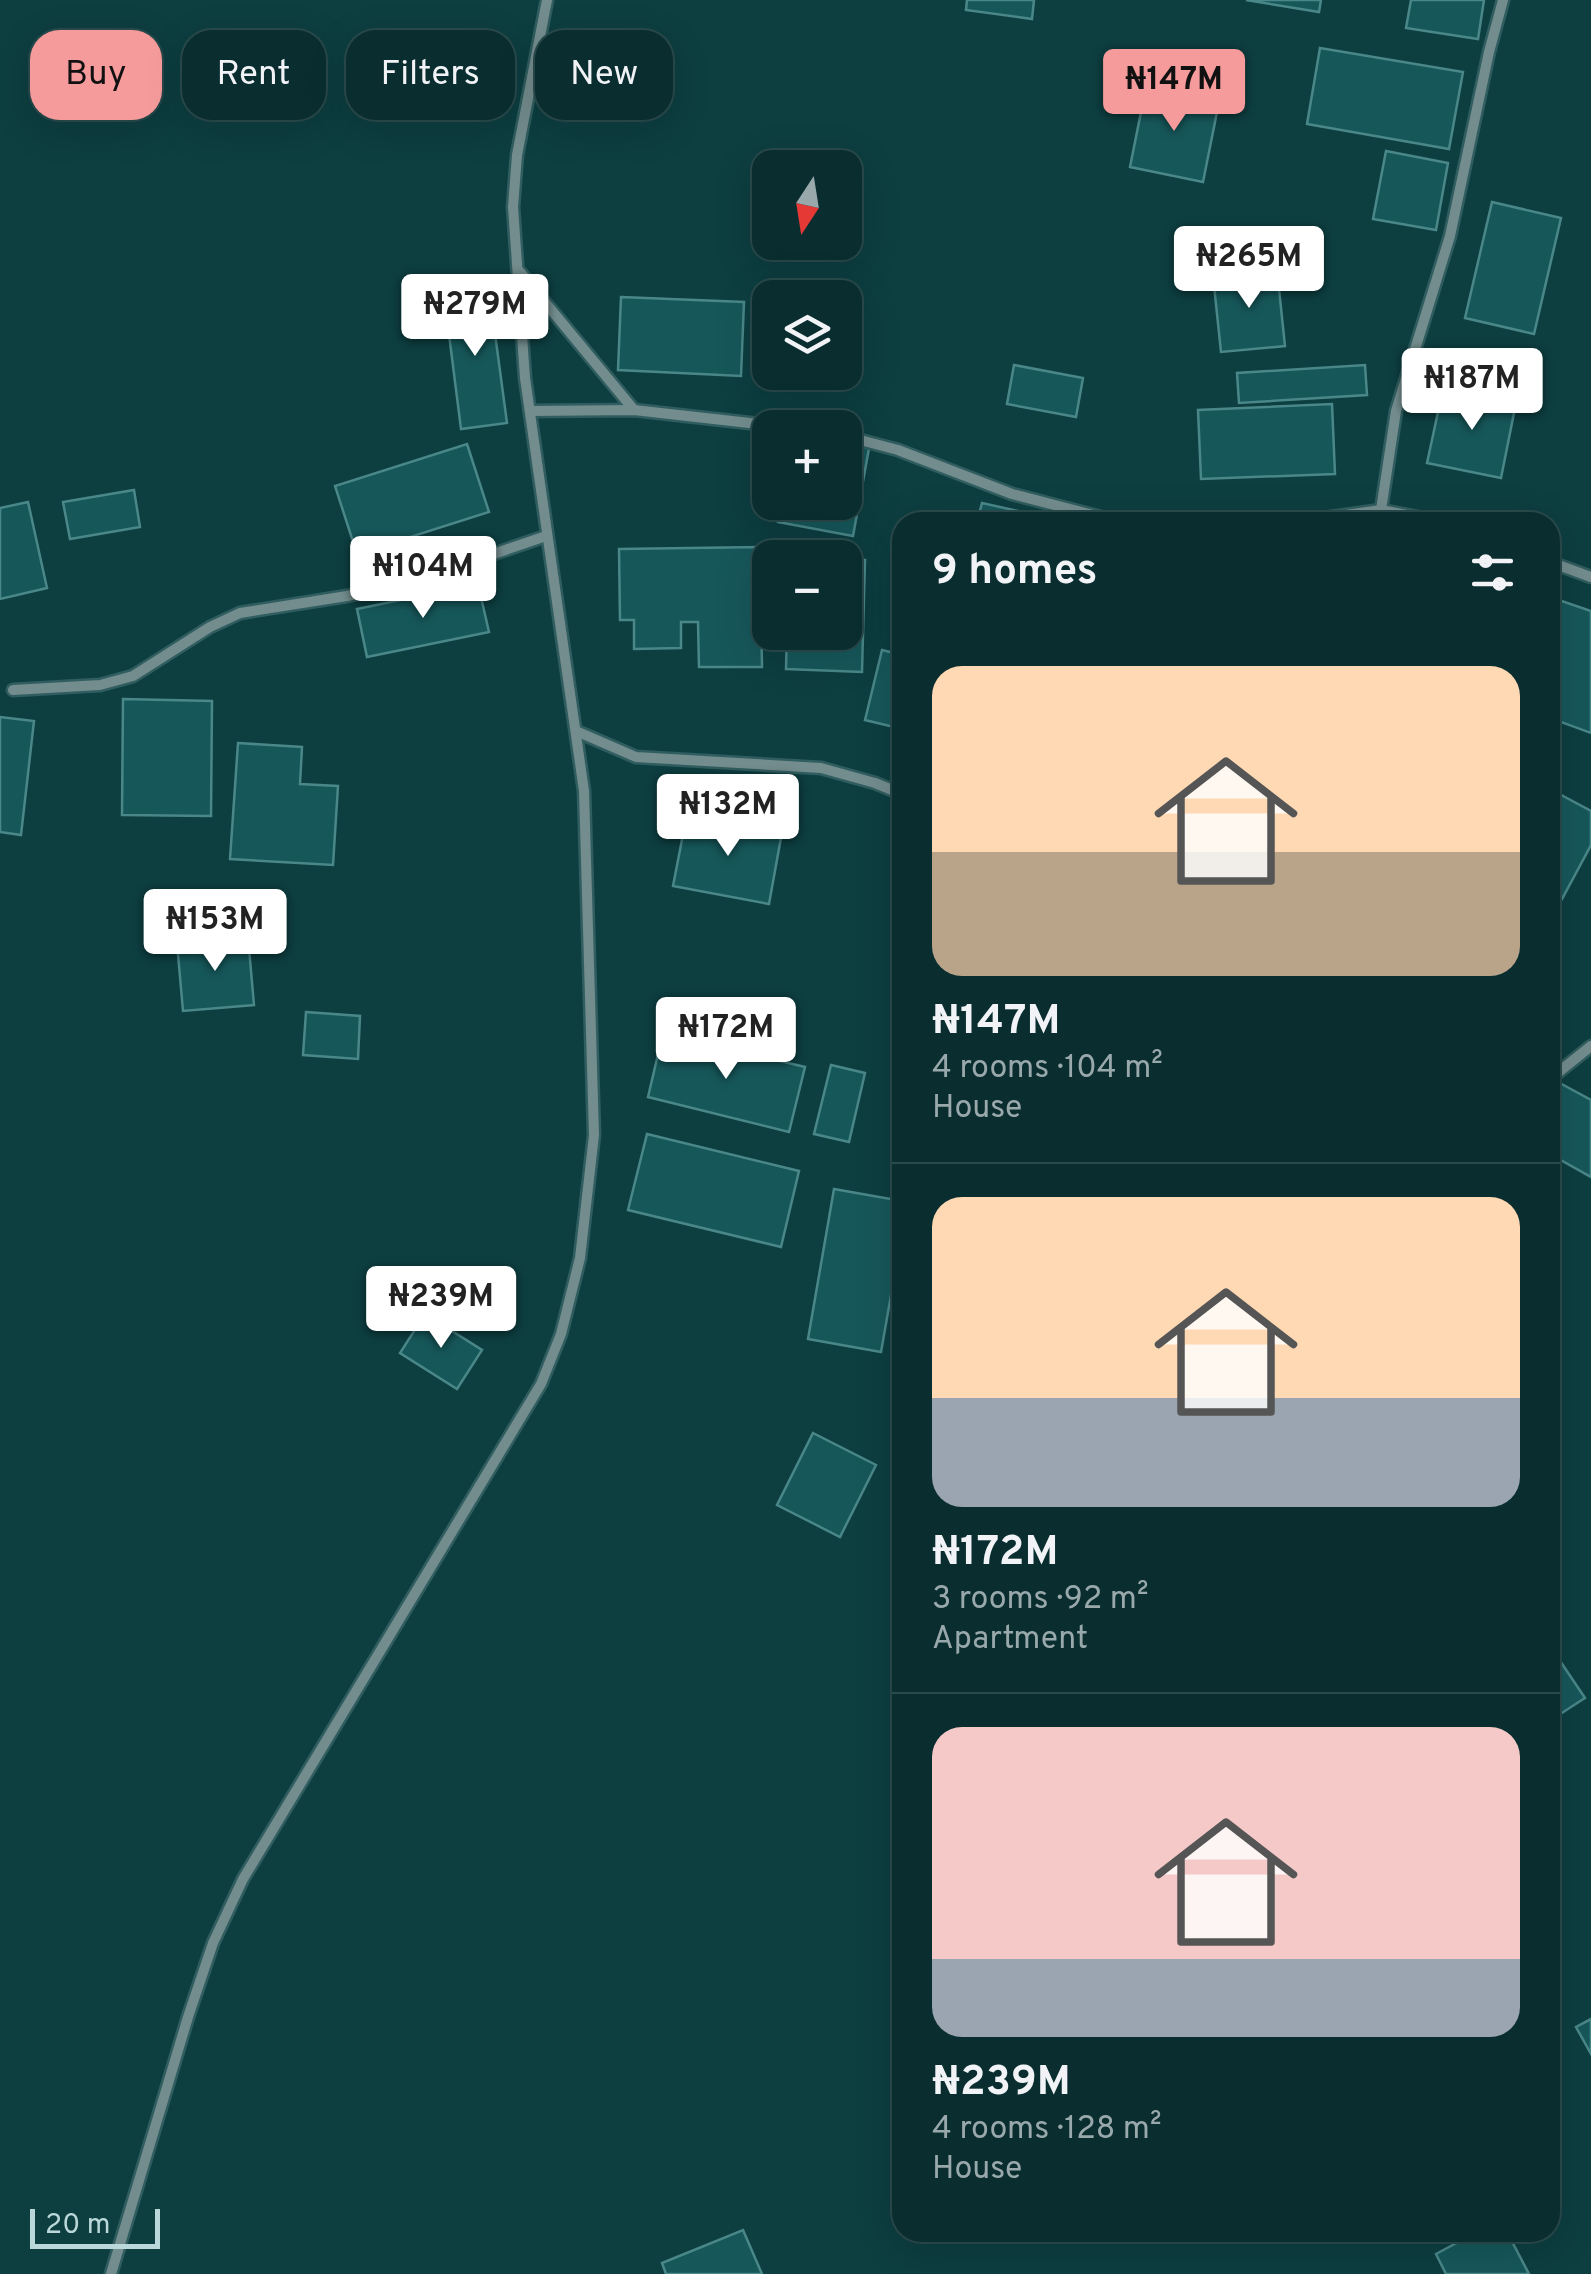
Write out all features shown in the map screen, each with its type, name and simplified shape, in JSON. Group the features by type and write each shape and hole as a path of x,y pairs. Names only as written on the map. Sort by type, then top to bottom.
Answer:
{"street":[{"path":"111,2274 213,1943 243,1879 541,1384 560,1334 580,1258 594,1135 584,791 525,378 514,207 517,155 546,0"},
{"path":"1381,510 1396,411 1450,236 1503,0"},
{"path":"519,271 634,410"},
{"path":"530,412 634,410 752,423"},
{"path":"862,440 898,450 1012,494 1081,512"},
{"path":"1367,512 1392,512"},
{"path":"13,690 100,686 133,676 210,627 240,613 412,582 546,536"},
{"path":"1560,566 1591,577"},
{"path":"576,731 636,757 821,768 892,790"},
{"path":"1560,1071 1591,1046"}],"building":[{"path":"967,0 1034,0 1032,19 966,10"},
{"path":"1246,0 1321,0 1319,12"},
{"path":"1411,0 1484,0 1478,39 1406,28"},
{"path":"1320,48 1463,72 1449,149 1307,124"},
{"path":"1146,87 1219,102 1203,182 1130,167"},
{"path":"1386,151 1448,163 1436,230 1373,219"},
{"path":"1492,202 1561,218 1534,334 1465,318"},
{"path":"1277,270 1285,346 1221,352 1213,276"},
{"path":"489,289 507,423 461,429 444,295"},
{"path":"621,297 744,302 741,376 618,370"},
{"path":"1014,365 1083,378 1076,417 1007,404"},
{"path":"1365,365 1367,395 1239,403 1237,373"},
{"path":"1443,389 1516,403 1501,478 1427,463"},
{"path":"1332,404 1335,474 1201,479 1198,410"},
{"path":"862,442 870,443 862,487"},
{"path":"467,444 489,512 357,554 335,486"},
{"path":"134,490 140,527 70,539 63,502"},
{"path":"28,502 47,588 0,599 0,508"},
{"path":"982,503 1022,512 980,512"},
{"path":"778,520 856,520 853,536"},
{"path":"752,547 752,650 762,650 762,667 699,667 698,622 681,622 681,648 634,649 634,620 620,620 619,549"},
{"path":"862,560 865,560 862,672 786,669 787,650 862,650"},
{"path":"478,584 489,632 367,657 357,609"},
{"path":"1560,600 1591,611 1591,733 1560,722"},
{"path":"882,650 892,652 892,727 865,720"},
{"path":"123,699 212,701 211,816 122,815"},
{"path":"0,717 34,721 21,835 0,832"},
{"path":"238,743 302,747 300,784 338,786 333,865 230,859"},
{"path":"1560,794 1591,811 1591,845 1562,899"},
{"path":"687,814 782,832 769,904 673,886"},
{"path":"248,937 254,1005 183,1011 177,943"},
{"path":"306,1012 360,1016 358,1059 303,1055"},
{"path":"663,1033 805,1067 789,1132 648,1097"},
{"path":"831,1065 865,1073 849,1142 814,1134"},
{"path":"1560,1083 1591,1100 1591,1177 1560,1160"},
{"path":"647,1134 799,1171 781,1247 628,1210"},
{"path":"834,1189 892,1199 892,1290 881,1352 808,1339"},
{"path":"425,1314 482,1350 457,1389 400,1353"},
{"path":"813,1433 876,1465 840,1537 777,1505"},
{"path":"1560,1661 1585,1698 1560,1714"},
{"path":"1591,2019 1591,2054 1576,2027"},
{"path":"743,2230 762,2274 666,2274 662,2263"},
{"path":"1458,2242 1512,2242 1529,2274 1446,2274 1436,2254"}]}
